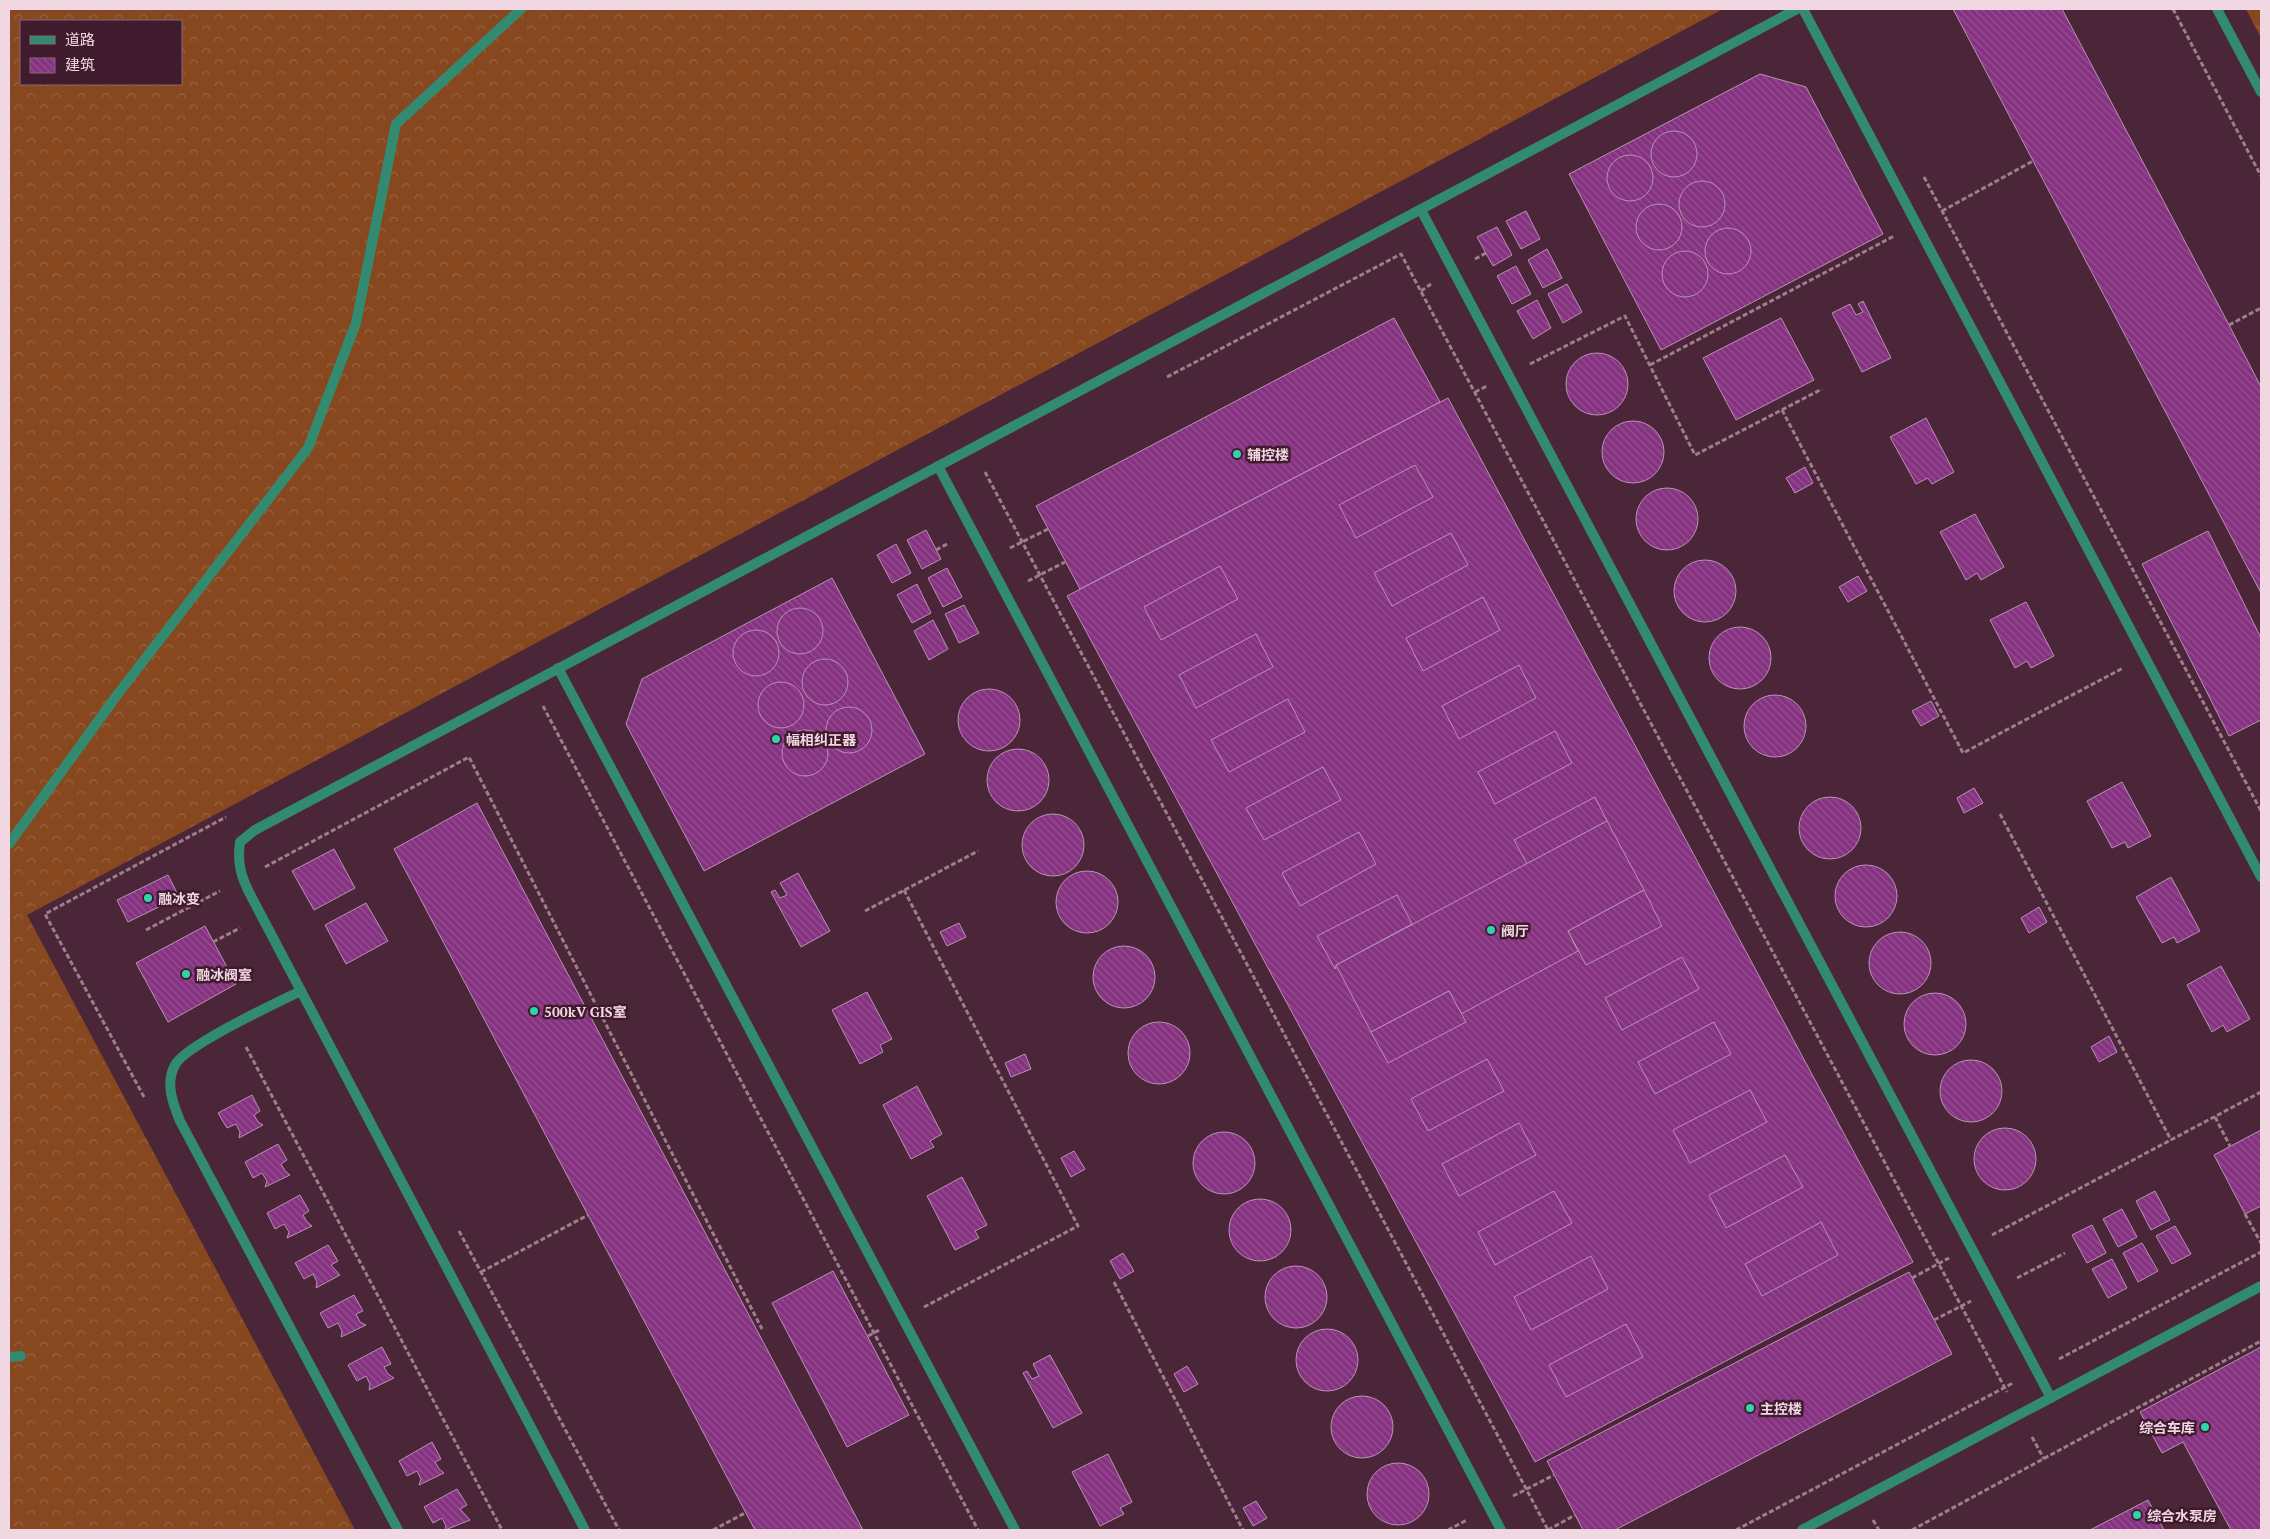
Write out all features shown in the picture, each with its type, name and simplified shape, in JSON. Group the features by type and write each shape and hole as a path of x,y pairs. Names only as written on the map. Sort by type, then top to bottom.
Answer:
{"street":[{"path":"9,844 117,695 308,448 356,324 396,124 521,9"},
{"path":"585,1530 242,879 238,858 240,842 255,830 1797,9"},
{"path":"1803,9 2261,877"},
{"path":"2217,9 2261,92"},
{"path":"1421,210 2051,1398"},
{"path":"938,466 1501,1530"},
{"path":"558,668 1016,1530"},
{"path":"301,991 238,1022 187,1053 174,1065 171,1080 171,1098 180,1121 398,1530"},
{"path":"1802,1530 2261,1286"},
{"path":"9,1357 21,1356"}],"path":[{"path":"2173,9 2261,176"},
{"path":"1650,365 2033,161"},
{"path":"1924,176 2261,812"},
{"path":"1387,228 1938,1265 2044,1458"},
{"path":"1162,379 1402,254"},
{"path":"2229,325 2261,308"},
{"path":"1475,392 1625,316 1696,455 1822,389"},
{"path":"1782,410 1962,753 2172,642"},
{"path":"972,448 1548,1530 1575,1515"},
{"path":"954,496 994,467"},
{"path":"531,683 978,1530"},
{"path":"146,930 469,757 762,1329"},
{"path":"2000,814 2171,1140"},
{"path":"148,1105 45,914 229,816"},
{"path":"864,912 978,851"},
{"path":"868,1336 1078,1226 904,890"},
{"path":"245,1046 502,1530"},
{"path":"1912,1278 2261,1092"},
{"path":"2215,1117 2230,1146"},
{"path":"2245,1214 2261,1243"},
{"path":"481,1272 588,1215"},
{"path":"1736,1530 2261,1252"},
{"path":"1114,1282 1243,1530"},
{"path":"1912,1530 2261,1341"},
{"path":"713,1530 745,1513"}],"green space":[{"path":"9,9 1723,9 27,915 355,1530 9,1530"},
{"path":"2246,9 2261,9 2261,38"}],"building":[{"path":"1953,9 2062,9 2229,325 2261,387 2261,593"},
{"path":"1760,74 1806,87 1883,234 1661,350 1569,174"},
{"path":"1674,131 1687,135 1693,141 1697,154 1693,167 1687,173 1674,177 1661,173 1655,167 1651,154 1655,141 1661,135"},
{"path":"1630,155 1643,159 1649,165 1653,178 1649,191 1643,197 1630,201 1617,197 1611,191 1607,178 1611,165 1617,159"},
{"path":"1702,181 1715,185 1721,191 1725,204 1721,217 1715,223 1702,227 1689,223 1683,217 1679,204 1683,191 1689,185"},
{"path":"1659,204 1672,208 1678,214 1682,227 1678,240 1672,246 1659,250 1646,246 1640,240 1636,227 1640,214 1646,208"},
{"path":"1526,211 1540,239 1521,249 1506,221"},
{"path":"1497,227 1512,255 1493,266 1477,237"},
{"path":"1728,228 1741,232 1747,238 1751,251 1747,264 1741,270 1728,274 1715,270 1709,264 1705,251 1709,238 1715,232"},
{"path":"1547,249 1562,278 1543,288 1528,260"},
{"path":"1685,251 1698,255 1704,261 1708,274 1704,287 1698,293 1685,297 1672,293 1666,287 1662,274 1666,261 1672,255"},
{"path":"1516,266 1531,294 1512,304 1497,276"},
{"path":"1567,284 1582,312 1563,323 1548,294"},
{"path":"1537,300 1551,328 1533,339 1517,311"},
{"path":"1863,301 1891,358 1862,372 1832,313 1850,304 1856,315 1863,312 1858,304"},
{"name":"辅控楼","path":"1394,318 1440,402 1080,589 1036,506"},
{"path":"1781,318 1814,380 1736,420 1703,358"},
{"path":"1591,353 1603,353 1619,362 1626,372 1628,384 1626,396 1619,406 1603,415 1591,415 1580,410 1571,401 1566,390 1566,378 1571,367 1580,358"},
{"name":"阀厅","path":"1448,398 1913,1262 1535,1462 1067,596"},
{"path":"1926,418 1954,472 1932,484 1928,478 1916,484 1890,437"},
{"path":"1627,421 1639,421 1655,430 1662,440 1664,452 1662,464 1655,474 1639,483 1627,483 1616,478 1607,469 1602,458 1602,446 1607,435 1616,426"},
{"path":"1415,465 1433,497 1356,538 1339,505"},
{"path":"1805,467 1813,483 1795,493 1786,478"},
{"path":"1667,488 1679,490 1689,497 1696,507 1698,519 1696,531 1689,541 1679,548 1667,550 1655,548 1645,541 1638,531 1636,519 1638,507 1645,497 1655,490"},
{"path":"1975,514 2004,567 1981,580 1977,573 1966,580 1940,532"},
{"path":"926,530 941,559 922,569 907,540"},
{"path":"2208,531 2261,638 2261,720 2229,736 2142,564"},
{"path":"1451,533 1468,565 1392,606 1374,573"},
{"path":"896,544 911,573 892,583 877,555"},
{"path":"1705,560 1717,562 1727,569 1734,579 1736,591 1734,603 1727,613 1717,620 1705,622 1693,620 1683,613 1676,603 1674,591 1676,579 1683,569 1693,562"},
{"path":"1220,566 1238,599 1161,640 1144,607"},
{"path":"947,568 962,597 943,607 928,578"},
{"path":"1858,576 1867,591 1848,602 1839,587"},
{"name":"幅相纠正器","path":"832,578 925,754 704,871 626,724 642,679"},
{"path":"917,584 931,613 912,623 897,595"},
{"path":"1483,597 1500,630 1423,671 1406,638"},
{"path":"2026,602 2054,656 2031,668 2027,661 2015,668 1990,620"},
{"path":"964,605 979,633 959,643 945,614"},
{"path":"800,608 813,612 819,618 823,631 819,644 813,650 800,654 787,650 781,644 777,631 781,618 787,612"},
{"path":"933,620 948,649 929,660 914,631"},
{"path":"1734,627 1746,627 1762,636 1769,646 1771,658 1769,670 1762,680 1746,689 1734,689 1723,684 1714,675 1709,664 1709,652 1714,641 1723,632"},
{"path":"756,630 769,634 775,640 779,653 775,666 769,672 756,676 743,672 737,666 733,653 737,640 743,634"},
{"path":"1256,634 1273,667 1196,708 1179,675"},
{"path":"825,659 838,663 844,669 848,682 844,695 838,701 825,705 812,701 806,695 802,682 806,669 812,663"},
{"path":"1519,665 1536,698 1459,739 1442,706"},
{"path":"781,682 794,686 800,692 804,705 800,718 794,724 781,728 768,724 762,718 758,705 762,692 768,686"},
{"path":"989,689 1001,691 1011,698 1018,708 1020,720 1018,732 1011,742 1001,749 989,751 977,749 967,742 960,732 958,720 960,708 967,698 977,691"},
{"path":"1769,695 1781,695 1797,704 1804,714 1806,726 1804,738 1797,748 1781,757 1769,757 1758,752 1749,743 1744,732 1744,720 1749,709 1758,700"},
{"path":"1288,699 1305,732 1229,772 1211,740"},
{"path":"1931,701 1939,716 1921,726 1912,711"},
{"path":"849,707 862,711 868,717 872,730 868,743 862,749 849,753 836,749 830,743 826,730 830,717 836,711"},
{"path":"805,730 818,734 824,740 828,753 824,766 818,772 805,776 792,772 786,766 782,753 786,740 792,734"},
{"path":"1555,731 1572,763 1495,804 1478,772"},
{"path":"1012,749 1024,749 1040,758 1047,768 1049,780 1047,792 1040,802 1024,811 1012,811 1001,806 992,797 987,786 987,774 992,763 1001,754"},
{"path":"1323,767 1341,800 1264,840 1246,808"},
{"path":"2122,782 2151,836 2128,848 2125,842 2112,848 2087,801"},
{"path":"1974,788 1983,803 1964,813 1957,798"},
{"path":"1595,797 1607,821 1527,864 1514,840"},
{"path":"1830,797 1842,799 1852,806 1859,816 1861,828 1859,840 1852,850 1842,857 1830,859 1818,857 1808,850 1801,840 1799,828 1801,816 1808,806 1818,799"},
{"name":"500kV GIS室","path":"477,803 863,1530 755,1530 394,849"},
{"path":"1053,814 1065,816 1075,823 1082,833 1084,845 1082,857 1075,867 1065,874 1053,876 1041,874 1031,867 1024,857 1022,845 1024,833 1031,823 1041,816"},
{"path":"1607,821 1644,890 1568,931 1578,951 1461,1014 1449,991 1371,1032 1336,965"},
{"path":"1359,832 1376,864 1300,906 1282,873"},
{"path":"334,849 355,888 314,910 292,871"},
{"path":"1866,865 1878,867 1888,874 1895,884 1897,896 1895,908 1888,918 1878,925 1866,927 1854,925 1844,918 1837,908 1835,896 1837,884 1844,874 1854,867"},
{"path":"1087,871 1099,873 1109,880 1116,890 1118,902 1116,914 1109,924 1099,931 1087,933 1075,931 1065,924 1058,914 1056,902 1058,890 1065,880 1075,873"},
{"path":"798,873 830,931 801,947 771,892 775,890 780,898 787,895 780,883"},
{"name":"融冰变","path":"168,875 179,897 128,922 117,900"},
{"path":"2171,877 2200,931 2177,943 2174,937 2162,943 2136,897"},
{"path":"1644,890 1662,926 1586,965 1568,931"},
{"path":"1397,895 1412,924 1336,965 1335,969 1317,936"},
{"path":"366,903 388,941 346,964 325,925"},
{"path":"2039,907 2047,922 2029,933 2021,918"},
{"path":"959,923 966,937 947,946 940,932"},
{"name":"融冰阀室","path":"205,926 236,984 168,1022 136,963"},
{"path":"1900,932 1912,934 1922,941 1929,951 1931,963 1929,975 1922,985 1912,992 1900,994 1888,992 1878,985 1871,975 1869,963 1871,951 1878,941 1888,934"},
{"path":"1118,946 1130,946 1146,955 1153,965 1155,977 1153,989 1146,999 1130,1008 1118,1008 1107,1003 1098,994 1093,983 1093,971 1098,960 1107,951"},
{"path":"1682,957 1699,989 1622,1030 1605,998"},
{"path":"2221,966 2250,1019 2227,1032 2223,1025 2212,1032 2187,985"},
{"path":"1449,991 1466,1022 1388,1063 1371,1032"},
{"path":"867,992 892,1039 880,1045 883,1052 860,1064 832,1010"},
{"path":"1935,993 1947,995 1957,1002 1964,1012 1966,1024 1964,1036 1957,1046 1947,1053 1935,1055 1923,1053 1913,1046 1906,1036 1904,1024 1906,1012 1913,1002 1923,995"},
{"path":"1159,1022 1171,1024 1181,1031 1188,1041 1190,1053 1188,1065 1181,1075 1171,1082 1159,1084 1147,1082 1137,1075 1130,1065 1128,1053 1130,1041 1137,1031 1147,1024"},
{"path":"1714,1022 1731,1054 1655,1094 1638,1062"},
{"path":"2109,1036 2117,1052 2099,1062 2091,1047"},
{"path":"1025,1054 1031,1069 1011,1077 1005,1063"},
{"path":"1487,1059 1504,1091 1428,1131 1411,1099"},
{"path":"1965,1060 1977,1060 1993,1069 2000,1079 2002,1091 2000,1103 1993,1113 1977,1122 1965,1122 1954,1117 1945,1108 1940,1097 1940,1085 1945,1074 1954,1065"},
{"path":"917,1086 942,1134 930,1141 934,1147 911,1159 883,1105"},
{"path":"1750,1090 1767,1122 1690,1163 1673,1130"},
{"path":"252,1095 260,1111 254,1115 258,1122 263,1125 239,1138 240,1132 236,1124 227,1128 218,1113"},
{"path":"1519,1123 1536,1155 1459,1196 1442,1164"},
{"path":"2005,1128 2017,1130 2027,1137 2034,1147 2036,1159 2034,1171 2027,1181 2017,1188 2005,1190 1993,1188 1983,1181 1976,1171 1974,1159 1976,1147 1983,1137 1993,1130"},
{"path":"2261,1130 2261,1206 2245,1214 2214,1155"},
{"path":"1224,1132 1236,1134 1246,1141 1253,1151 1255,1163 1253,1175 1246,1185 1236,1192 1224,1194 1212,1192 1202,1185 1195,1175 1193,1163 1195,1151 1202,1141 1212,1134"},
{"path":"278,1144 287,1160 281,1164 290,1175 265,1187 267,1181 262,1173 253,1178 245,1162"},
{"path":"1074,1151 1085,1169 1071,1177 1061,1158"},
{"path":"1785,1155 1803,1187 1726,1228 1709,1195"},
{"path":"962,1177 987,1225 975,1231 979,1238 955,1250 927,1196"},
{"path":"1554,1191 1572,1223 1495,1265 1478,1232"},
{"path":"2155,1191 2170,1220 2151,1230 2136,1201"},
{"path":"300,1195 309,1211 303,1215 312,1226 287,1238 289,1232 284,1224 275,1229 267,1213"},
{"path":"1254,1199 1266,1199 1282,1208 1289,1218 1291,1230 1289,1242 1282,1252 1266,1261 1254,1261 1243,1256 1234,1247 1229,1236 1229,1224 1234,1213 1243,1204"},
{"path":"2122,1209 2137,1237 2118,1247 2103,1219"},
{"path":"1821,1222 1838,1255 1762,1296 1745,1264"},
{"path":"2092,1225 2106,1253 2087,1263 2072,1235"},
{"path":"2175,1226 2191,1254 2172,1264 2156,1236"},
{"path":"2142,1243 2158,1271 2138,1282 2123,1253"},
{"path":"328,1245 338,1261 331,1265 340,1275 316,1288 317,1282 313,1274 304,1279 295,1263"},
{"path":"1123,1253 1134,1271 1120,1279 1110,1261"},
{"path":"1591,1256 1608,1289 1531,1330 1514,1297"},
{"path":"2112,1259 2127,1288 2108,1298 2092,1269"},
{"path":"1296,1266 1308,1268 1318,1275 1325,1285 1327,1297 1325,1309 1318,1319 1308,1326 1296,1328 1284,1326 1274,1319 1267,1309 1265,1297 1267,1285 1274,1275 1284,1268"},
{"path":"833,1271 909,1415 847,1447 772,1303"},
{"name":"主控楼","path":"1909,1272 1952,1354 1615,1530 1583,1530 1547,1461"},
{"path":"354,1295 363,1311 356,1314 360,1322 366,1325 341,1337 342,1331 338,1323 328,1328 320,1313"},
{"path":"1626,1324 1643,1357 1566,1397 1549,1365"},
{"path":"1327,1329 1339,1331 1349,1338 1356,1348 1358,1360 1356,1372 1349,1382 1339,1389 1327,1391 1315,1389 1305,1382 1298,1372 1296,1360 1298,1348 1305,1338 1315,1331"},
{"path":"382,1347 391,1364 384,1367 388,1374 394,1378 369,1390 370,1384 366,1376 357,1381 348,1365"},
{"name":"综合车库","path":"2261,1347 2261,1530 2231,1530 2183,1442 2162,1453 2140,1412"},
{"path":"1050,1355 1082,1413 1053,1428 1023,1373 1027,1371 1032,1379 1039,1376 1033,1364"},
{"path":"1187,1366 1198,1384 1184,1392 1174,1374"},
{"path":"1356,1396 1368,1396 1384,1405 1391,1415 1393,1427 1391,1439 1384,1449 1368,1458 1356,1458 1345,1453 1336,1444 1331,1433 1331,1421 1336,1410 1345,1401"},
{"path":"432,1442 441,1459 435,1462 444,1473 419,1485 421,1479 417,1471 407,1476 399,1461"},
{"path":"1108,1454 1132,1502 1120,1508 1124,1514 1100,1526 1072,1472"},
{"path":"1398,1463 1410,1465 1420,1472 1427,1482 1429,1494 1427,1506 1420,1516 1410,1523 1398,1525 1386,1523 1376,1516 1369,1506 1367,1494 1369,1482 1376,1472 1386,1465"},
{"path":"457,1489 467,1505 460,1509 470,1520 445,1530 446,1526 442,1518 433,1523 424,1507"},
{"name":"综合水泵房","path":"2148,1500 2164,1530 2090,1530"},
{"path":"1256,1501 1267,1518 1253,1526 1243,1508"}],"place":[{"name":"辅控楼","path":"1237,454"},
{"name":"幅相纠正器","path":"776,739"},
{"name":"融冰变","path":"148,898"},
{"name":"阀厅","path":"1491,930"},
{"name":"融冰阀室","path":"186,974"},
{"name":"500kV GIS室","path":"534,1011"},
{"name":"主控楼","path":"1750,1408"},
{"name":"综合车库","path":"2205,1427"},
{"name":"综合水泵房","path":"2137,1515"}]}
